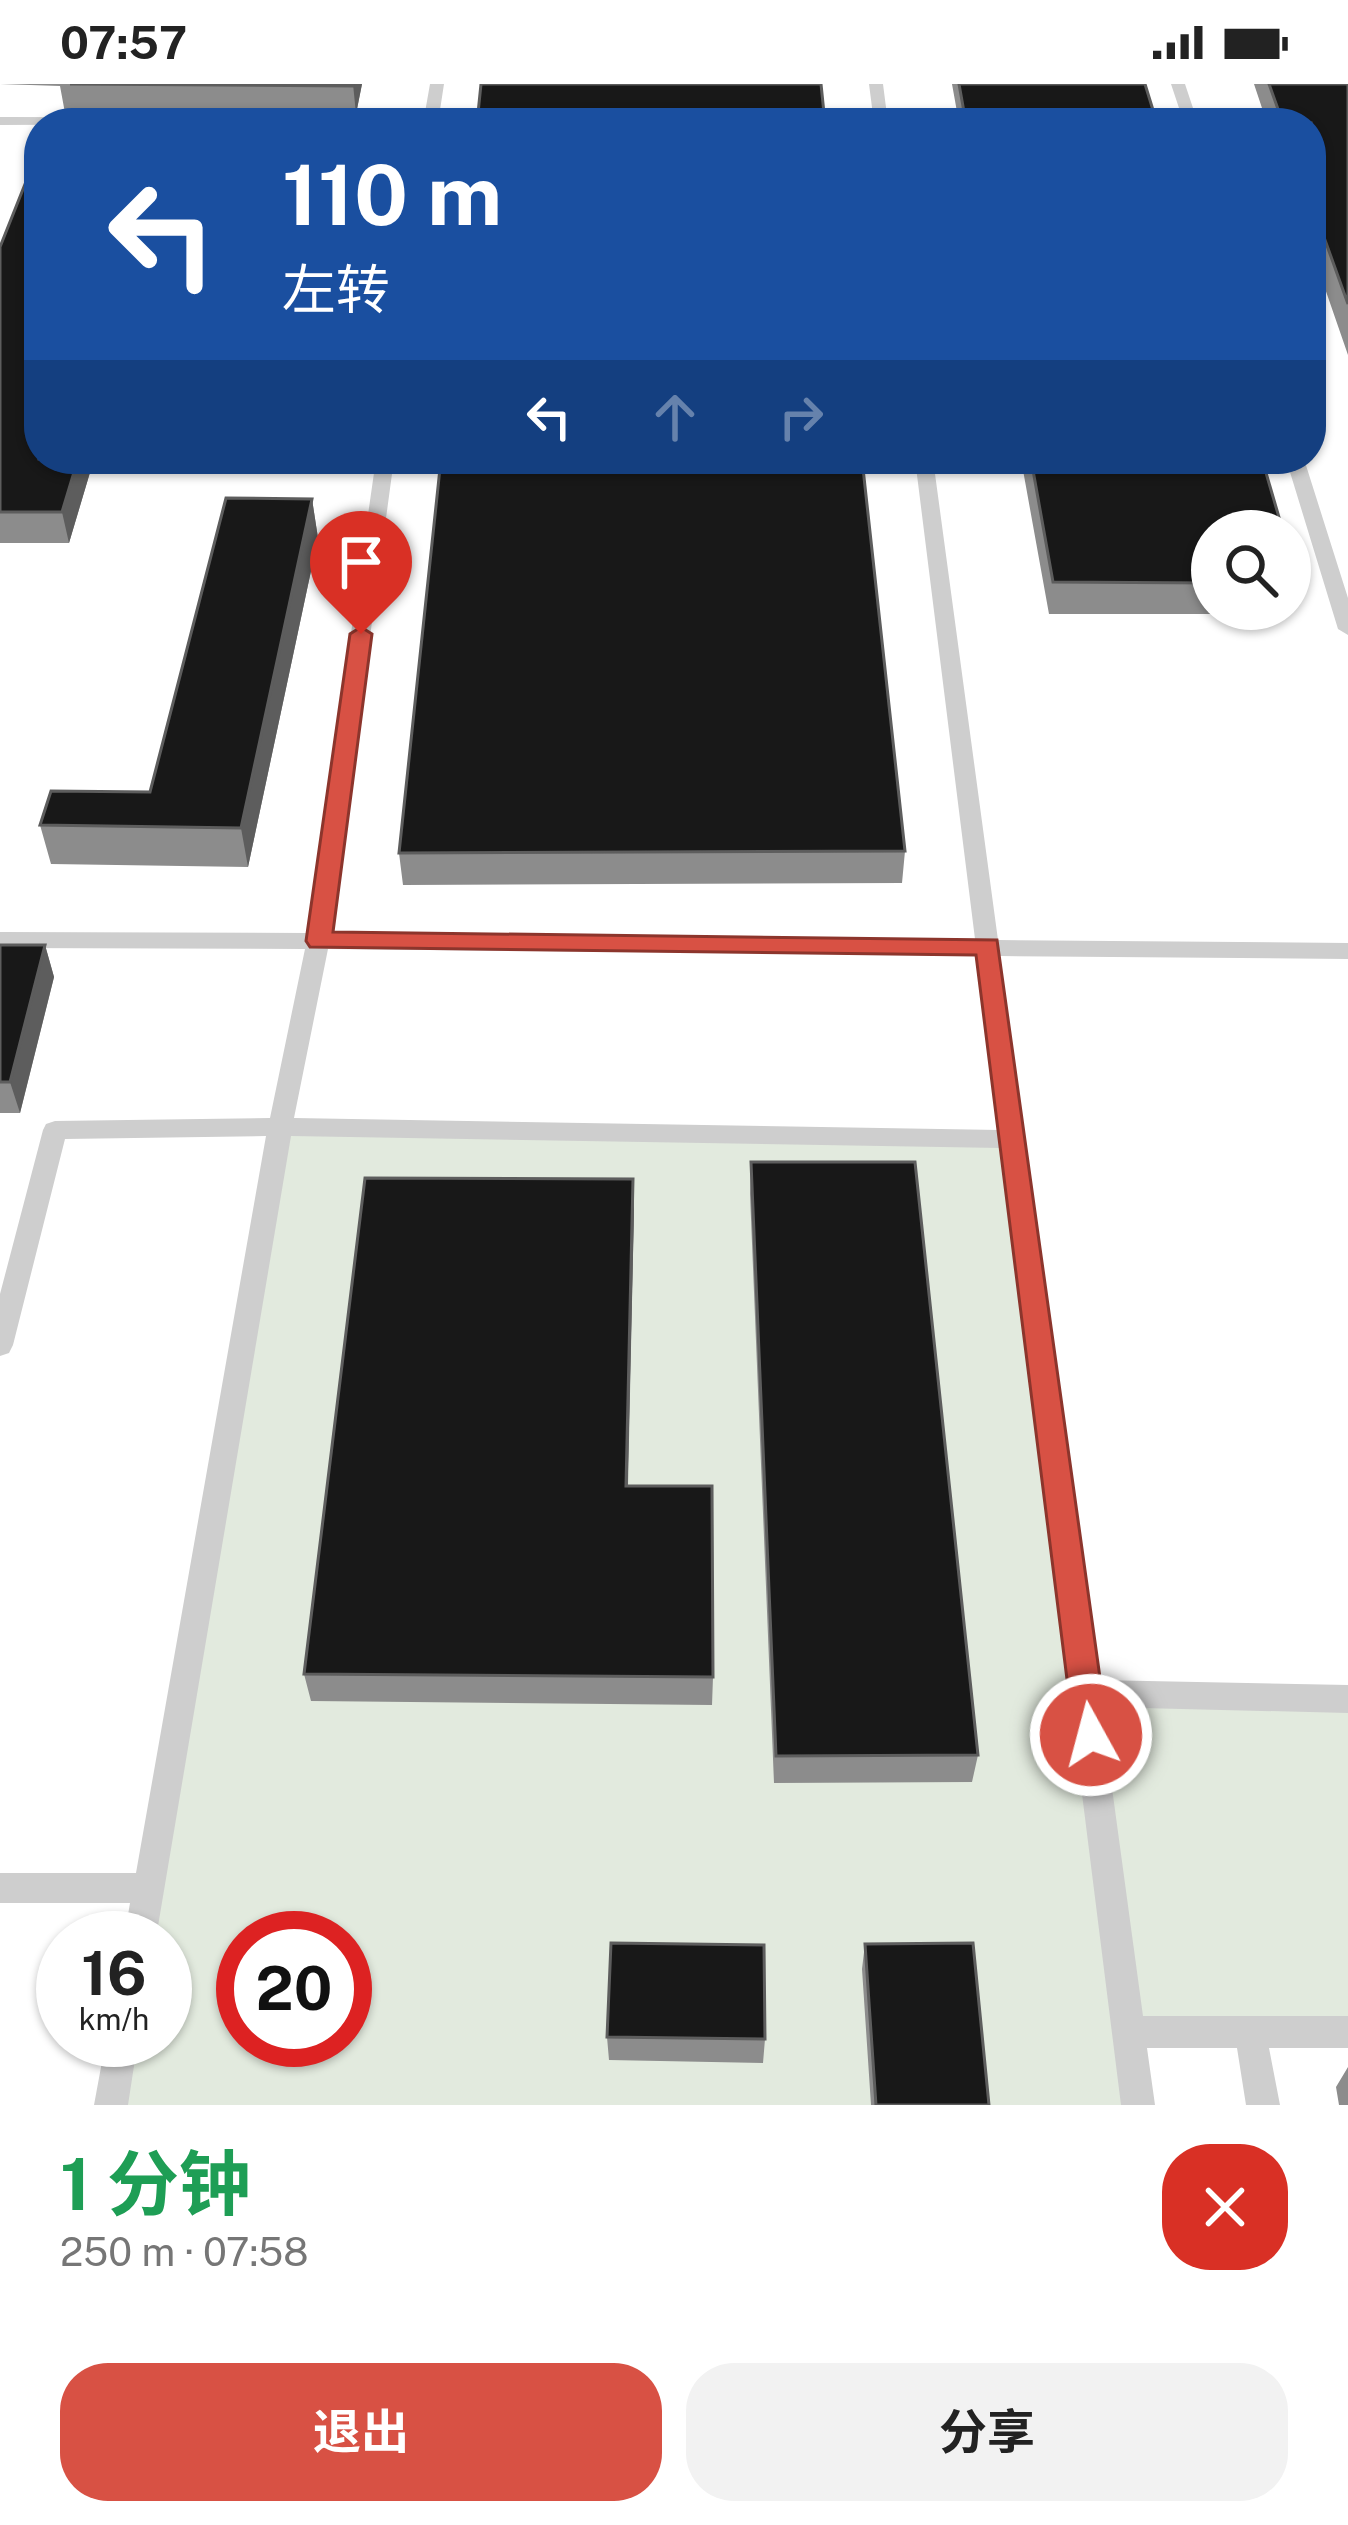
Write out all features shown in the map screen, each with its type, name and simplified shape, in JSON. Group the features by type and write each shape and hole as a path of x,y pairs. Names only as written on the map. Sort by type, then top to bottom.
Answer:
{"lane":[{"path":"145,1911 280,1127 319,941 383,474"},
{"path":"927,474 1138,2105"},
{"path":"1300,474 1348,629"},
{"path":"0,940 1348,952"},
{"path":"0,1345 55,1130 280,1127 1010,1138"},
{"path":"1086,1693 1348,1699"},
{"path":"0,1888 149,1888"},
{"path":"1250,2031 1263,2105"},
{"path":"1129,2032 1348,2032"},
{"path":"111,2105 117,2067"}],"shaded area":[{"path":"280,1127 1011,1139 1086,1692 1348,1699 1348,2032 1129,2032 1138,2105 111,2105 117,2067 192,2067 192,1911 145,1911"}],"building":[{"path":"70,84 353,84 353,86"},
{"path":"481,84 821,84 823,108 479,108"},
{"path":"959,84 1145,84 1152,108 963,108"},
{"path":"1269,84 1348,84 1348,304 1326,243 1326,108 1278,108"},
{"path":"24,187 24,474 73,474 62,512 0,512 0,247"},
{"path":"439,474 864,474 905,851 399,853"},
{"path":"1034,474 1266,474 1277,510 1191,510 1191,583 1053,582"},
{"path":"226,498 312,499 241,828 40,825 51,791 150,792"},
{"path":"0,945 45,945 10,1082 0,1082"},
{"path":"751,1162 915,1162 978,1755 776,1756"},
{"path":"365,1178 633,1179 626,1486 712,1486 713,1677 304,1674"},
{"path":"611,1943 764,1945 765,2039 607,2037"},
{"path":"973,1943 989,2105 876,2105 865,1944"}],"route":[{"path":"361,634 319,941 988,946 1091,1735"}]}
